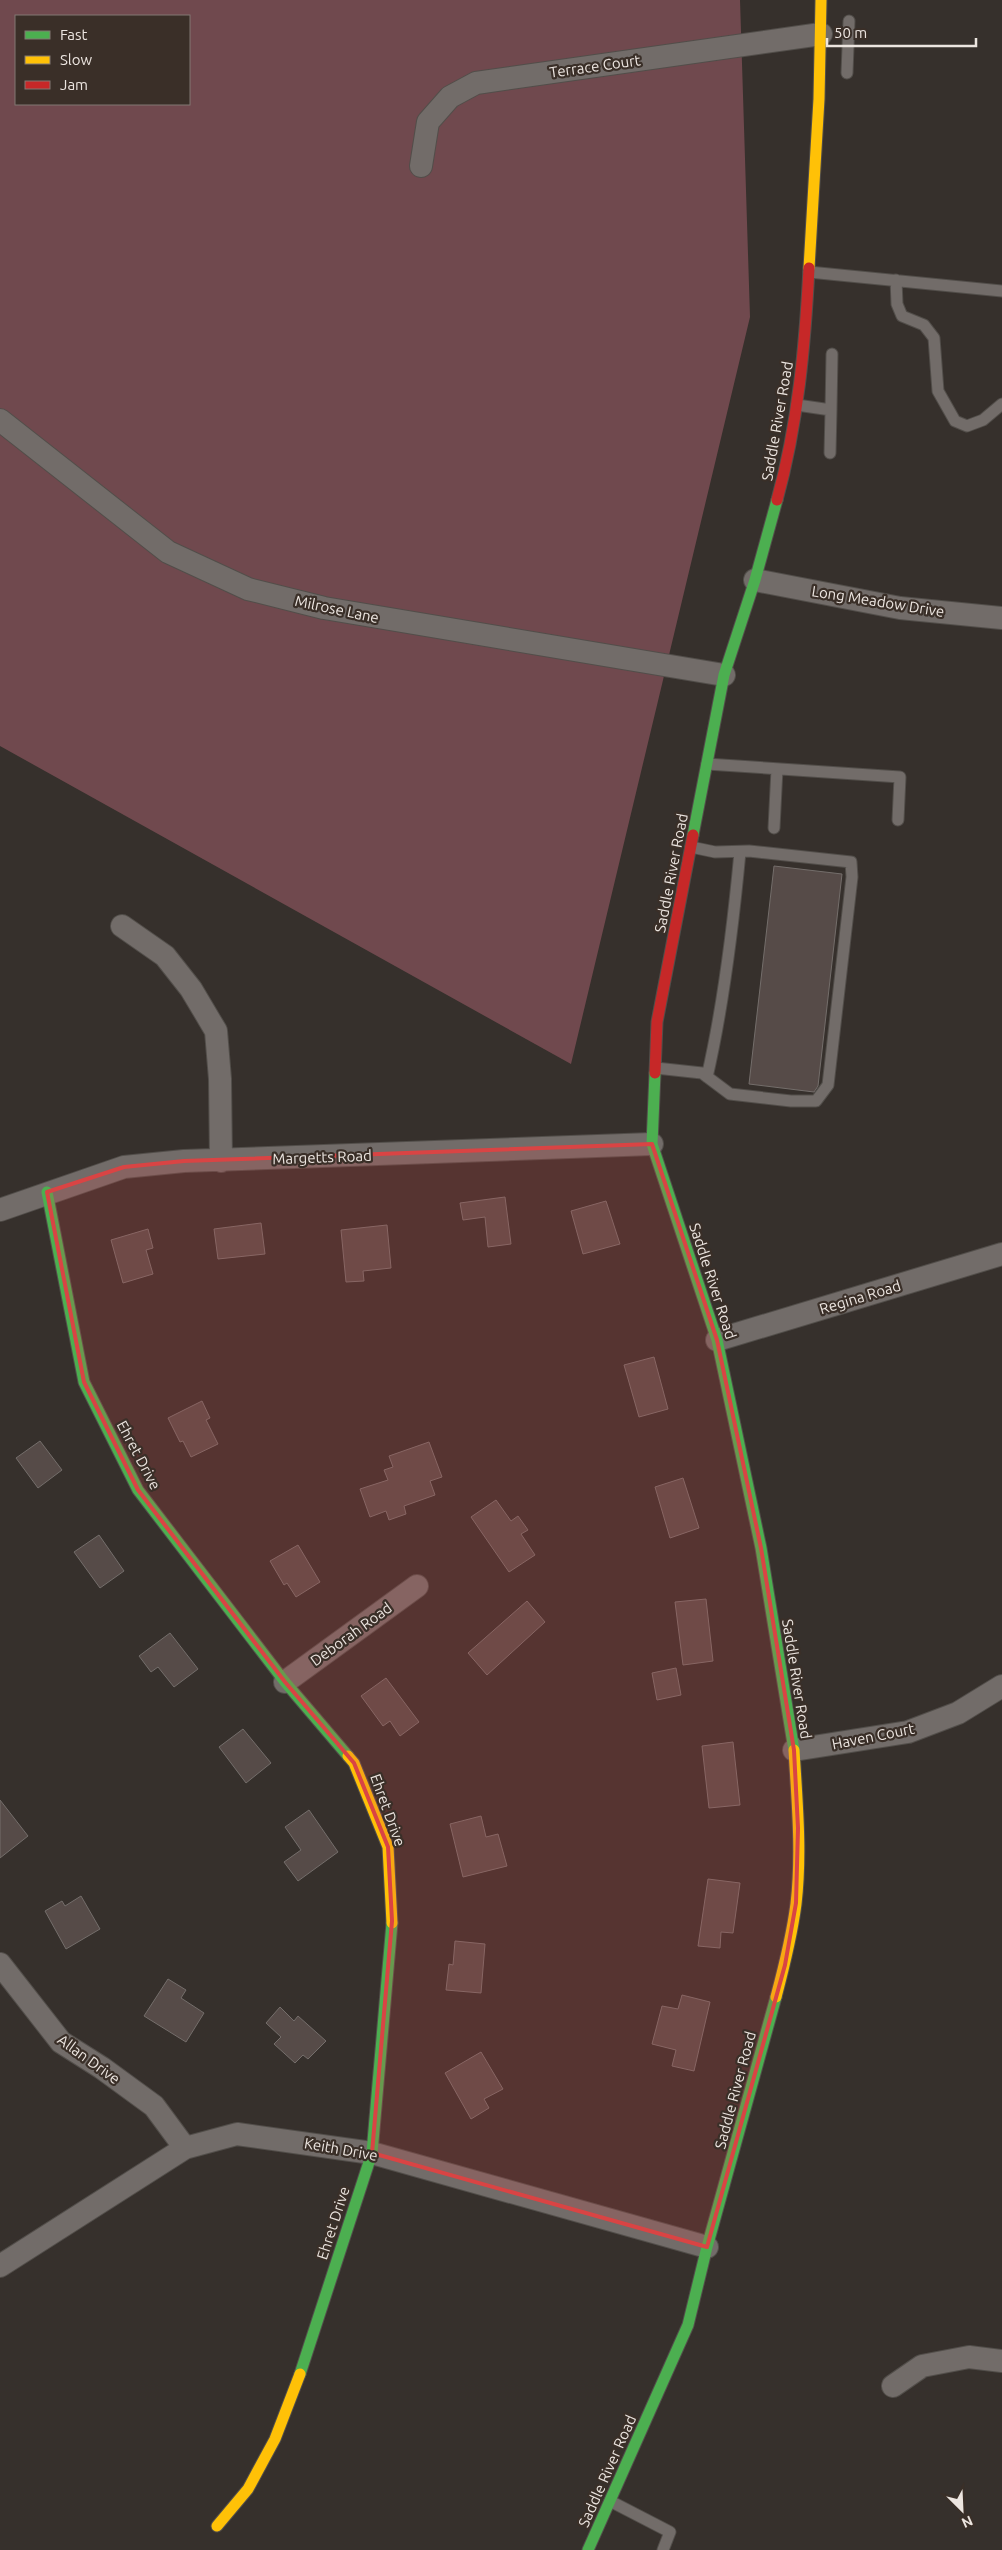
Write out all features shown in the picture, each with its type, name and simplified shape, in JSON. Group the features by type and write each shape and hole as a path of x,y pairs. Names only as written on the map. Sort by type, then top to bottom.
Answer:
{"main road":[{"name":"Saddle River Road","path":"588,2550 688,2325 707,2247 785,1965 796,1902 798,1828 794,1750 761,1548 717,1340 652,1144 657,1022 724,675 755,580 788,462 804,355 809,272 831,44 821,0"},
{"name":"Ehret Drive","path":"47,1192 84,1382 138,1490 285,1682 354,1762 388,1847 392,1921 372,2153 301,2371 276,2439 248,2489 218,2526"}],"street":[{"name":"Terrace Court","path":"421,166 428,122 450,97 476,83 831,44"},
{"name":"Milrose Lane","path":"0,420 118,515 168,552 248,589 324,608 724,675"},
{"name":"Long Meadow Drive","path":"755,580 900,608 1002,618"},
{"path":"122,926 165,956 191,989 216,1030 220,1079 221,1161"},
{"name":"Margetts Road","path":"0,1210 47,1192 124,1167 184,1161 652,1144"},
{"name":"Regina Road","path":"717,1340 1002,1254"},
{"name":"Deborah Road","path":"285,1682 417,1586"},
{"name":"Haven Court","path":"794,1750 908,1732 958,1713 1002,1686"},
{"name":"Allan Drive","path":"0,1964 61,2042 102,2068 154,2106 184,2148"},
{"name":"Keith Drive","path":"0,2266 184,2148 237,2134 372,2153 707,2247"},
{"path":"893,2386 922,2366 969,2357 1002,2361"}],"lane":[{"path":"847,73 831,44 849,21"},
{"path":"809,272 1002,291"},
{"path":"896,280 897,304 902,316 924,325 934,338 938,391 955,421 967,426 983,420 1002,404"},
{"path":"830,454 832,354"},
{"path":"796,405 831,410"},
{"path":"707,764 900,778 898,820"},
{"path":"774,828 777,769"},
{"path":"656,1068 702,1073 730,1094 791,1101 816,1101 828,1085 852,877 851,862 740,852 715,852 691,847"},
{"path":"707,1077 714,1046 734,918 740,852"},
{"path":"610,2501 670,2532 662,2550"}],"highlighted area":[{"path":"652,1144 717,1340 761,1548 794,1750 798,1828 796,1903 785,1965 707,2247 372,2153 392,1921 388,1847 354,1763 285,1682 138,1490 84,1382 47,1192 124,1167 184,1161"}],"shaded area":[{"path":"0,0 740,0 750,317 571,1064 0,746"}],"building":[{"path":"774,866 842,874 818,1086 814,1092 749,1084"},
{"path":"505,1197 511,1244 488,1247 485,1217 463,1220 460,1203"},
{"path":"606,1201 620,1244 583,1254 571,1211"},
{"path":"261,1223 265,1254 218,1259 214,1229"},
{"path":"387,1225 391,1268 363,1271 364,1281 346,1282 341,1230"},
{"path":"148,1229 153,1248 146,1250 153,1274 123,1283 111,1240"},
{"path":"654,1357 668,1409 639,1417 624,1365"},
{"path":"202,1401 210,1418 206,1420 218,1444 191,1457 183,1441 180,1442 168,1418"},
{"path":"40,1441 62,1470 38,1488 16,1458"},
{"path":"429,1442 442,1477 430,1481 435,1495 404,1506 406,1514 389,1520 386,1511 370,1517 360,1489 388,1480 384,1470 393,1467 389,1456"},
{"path":"683,1478 699,1528 670,1538 655,1487"},
{"path":"496,1500 511,1521 518,1516 528,1530 521,1534 535,1555 509,1572 471,1517"},
{"path":"99,1535 124,1571 100,1588 74,1552"},
{"path":"298,1545 320,1582 296,1597 287,1583 284,1585 270,1561"},
{"path":"706,1599 713,1661 683,1665 675,1602"},
{"path":"527,1601 545,1622 487,1675 468,1653"},
{"path":"170,1633 198,1669 174,1687 158,1667 151,1672 139,1656"},
{"path":"676,1668 681,1695 657,1700 652,1673"},
{"path":"386,1678 419,1722 400,1736 390,1721 383,1726 361,1696"},
{"path":"243,1729 271,1763 246,1783 219,1747"},
{"path":"733,1742 740,1805 709,1808 702,1746"},
{"path":"0,1800 28,1836 0,1858"},
{"path":"309,1810 338,1852 298,1881 284,1862 301,1850 285,1827"},
{"path":"481,1816 486,1837 498,1834 507,1866 463,1877 450,1824"},
{"path":"708,1879 740,1883 733,1933 721,1932 720,1948 698,1946"},
{"path":"81,1896 100,1929 66,1949 45,1911 62,1901 65,1906"},
{"path":"455,1941 485,1944 481,1993 446,1990 449,1964 453,1965"},
{"path":"168,1979 186,1990 181,1998 204,2013 186,2042 144,2016"},
{"path":"682,1995 710,2002 694,2071 672,2066 676,2050 652,2044 662,2006 678,2009"},
{"path":"280,2007 294,2021 298,2016 326,2041 308,2059 303,2055 295,2063 274,2044 281,2037 266,2023"},
{"path":"481,2052 503,2089 484,2099 489,2108 471,2119 445,2073"}],"traffic: fast":[{"path":"693,835 724,675 755,580 777,500"},
{"path":"655,1073 652,1144 717,1340 761,1548 794,1750"},
{"path":"47,1192 84,1382 138,1490 285,1682 348,1756"},
{"path":"300,2374 372,2153 392,1923"},
{"path":"588,2550 688,2325 707,2247 776,1997"}],"traffic: slow":[{"path":"809,268 819,99 821,0"},
{"path":"776,1997 785,1963 798,1885 798,1827 794,1750"},
{"path":"348,1756 354,1763 388,1847 392,1923"},
{"path":"217,2526 248,2489 275,2439 300,2374"}],"traffic: jam":[{"path":"777,500 795,414 805,326 809,268"},
{"path":"655,1073 657,1022 693,835"}]}
